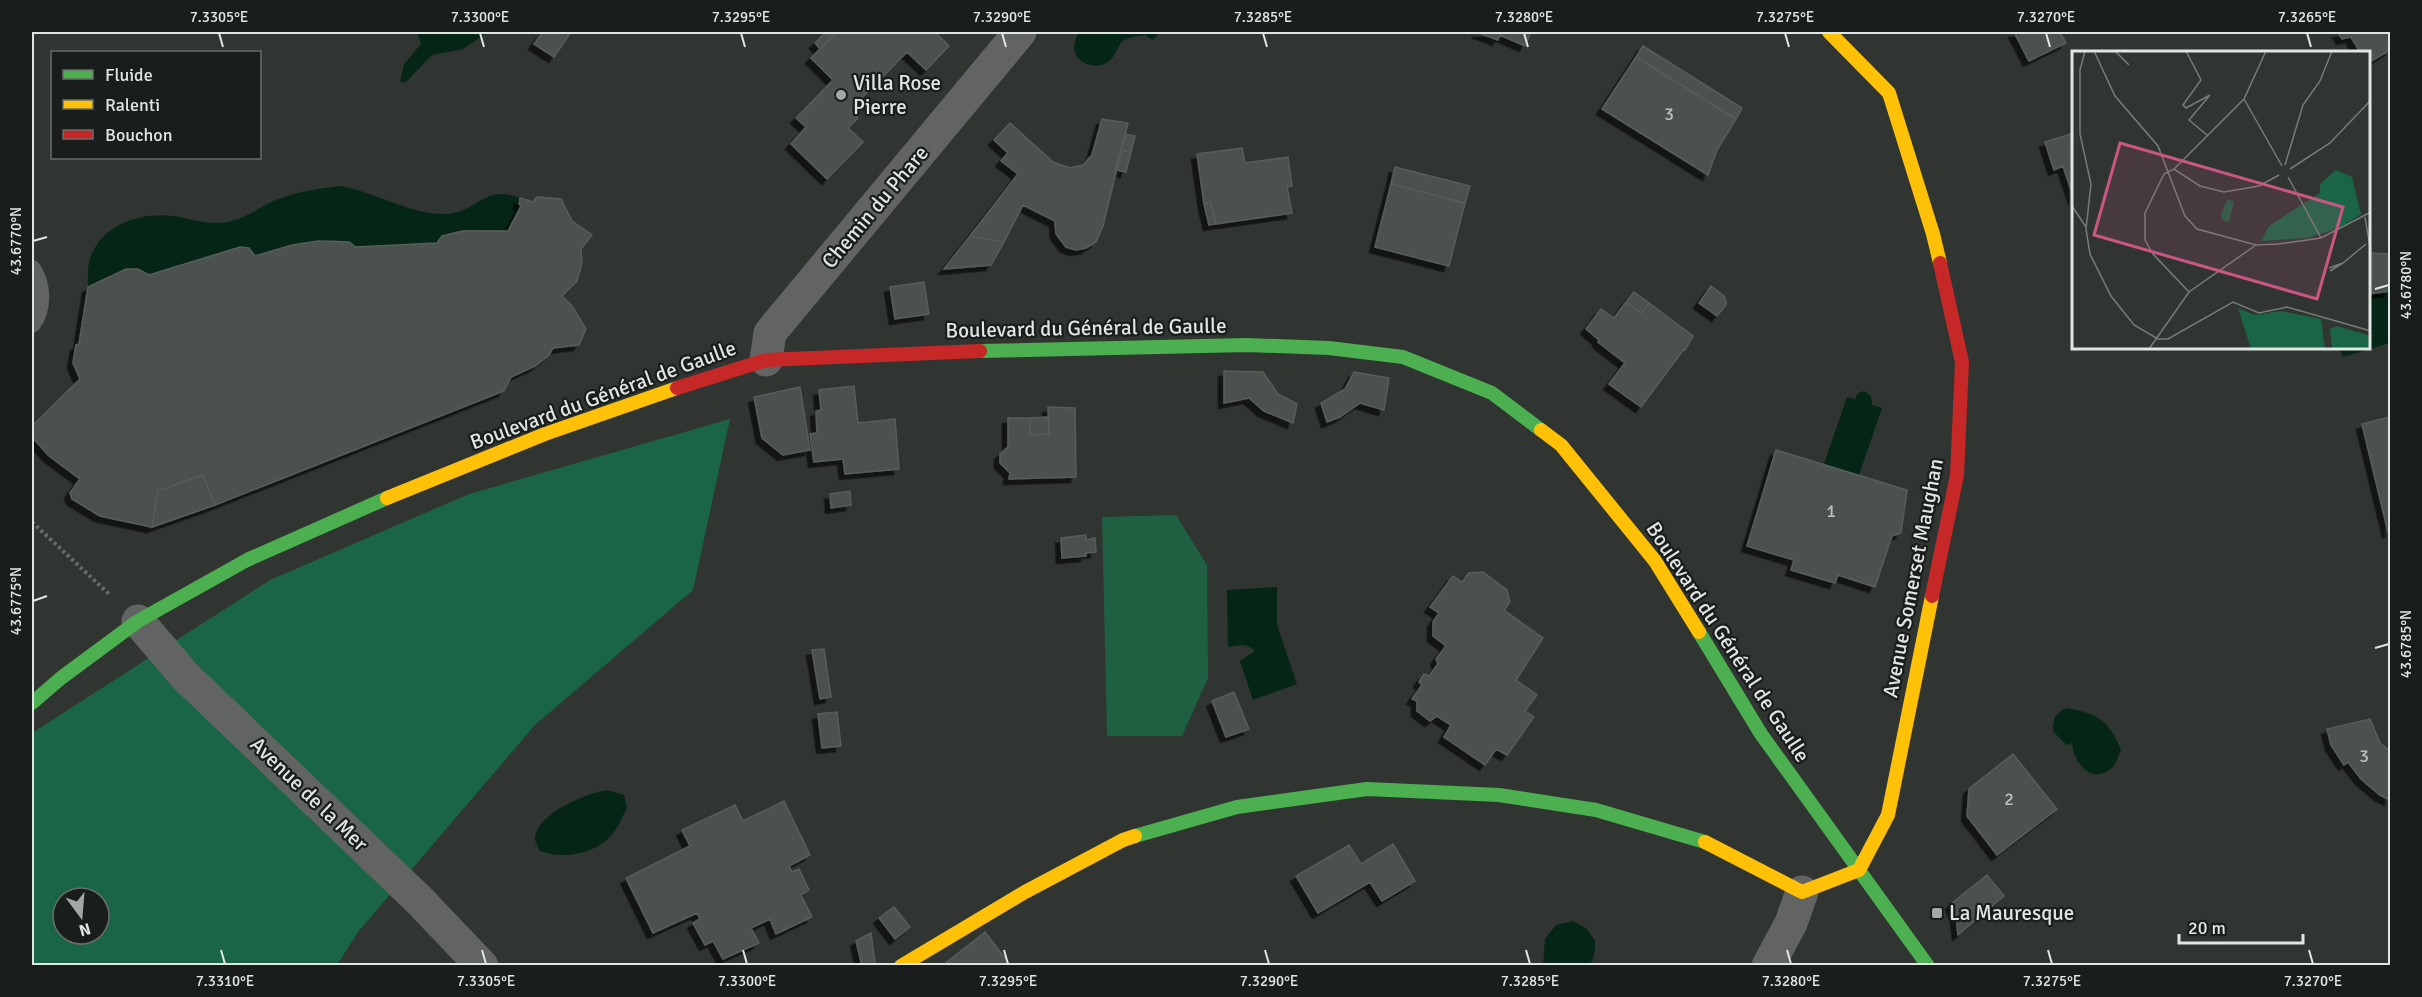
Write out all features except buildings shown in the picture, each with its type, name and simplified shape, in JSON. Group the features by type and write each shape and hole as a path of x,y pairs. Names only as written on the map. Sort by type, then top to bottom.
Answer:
{"street":[{"name":"Chemin du Phare","path":"766,360 770,333 1020,32"},
{"name":"Avenue Somerset Maughan","path":"1829,32 1889,93 1933,234 1962,362 1957,475 1888,815 1859,870"},
{"name":"Boulevard du Général de Gaulle","path":"32,703 61,678 138,621 248,560 376,502 545,434 701,379 766,360 984,350 1247,345 1329,348 1403,357 1492,393 1561,445 1655,561 1761,734 1928,966"},
{"name":"Avenue de la Mer","path":"138,621 185,676 410,892 482,966"},
{"path":"901,966 1024,892 1123,840 1237,807 1367,789 1499,795 1596,810 1704,842 1802,892 1859,870"},
{"path":"1768,966 1791,923 1802,892"}],"lane":[{"path":"32,269 40,286 41,303 32,324"}],"path":[{"path":"32,522 138,621"}],"green space":[{"path":"730,419 693,590 535,725 358,932 337,965 32,966 32,733 270,580 469,494"},
{"path":"1176,515 1207,565 1208,678 1182,736 1107,736 1102,517"}],"shaded area":[{"path":"417,32 488,32 463,49 432,55 406,82 400,82 404,64 421,44"},
{"path":"1079,32 1159,33 1153,40 1145,35 1125,40 1111,59 1096,66 1082,62 1076,55 1074,43"},
{"path":"341,186 430,213 455,213 497,194 508,194 520,198 521,206 508,231 460,231 443,237 437,243 356,247 347,242 322,241 255,256 249,248 240,247 149,275 133,270 118,273 88,287 89,262 95,247 112,229 123,223 160,215 206,222 234,221 281,198 306,191"},
{"path":"2390,292 2390,343 2371,349 2371,294"},
{"path":"2340,350 2366,350 2343,357"},
{"path":"1864,391 1871,396 1872,405 1882,408 1859,475 1824,464 1847,397 1855,399 1858,393"},
{"path":"1277,587 1277,625 1297,684 1253,700 1240,661 1255,651 1246,646 1228,647 1227,590"},
{"path":"2067,708 2095,716 2107,725 2121,750 2113,767 2098,774 2085,770 2076,758 2072,743 2066,745 2053,731 2056,716"},
{"path":"607,790 624,795 627,808 610,837 595,848 577,854 558,855 540,851 535,838 544,820 576,800"},
{"path":"1573,921 1587,929 1595,941 1592,961 1588,965 1543,965 1545,939 1556,925"}],"traffic: fast":[{"path":"980,351 1247,345 1329,348 1403,357 1492,393 1541,430"},
{"path":"32,703 61,678 138,621 247,560 387,498"},
{"path":"1699,632 1761,734 1928,966"},
{"path":"1135,836 1237,807 1367,789 1499,795 1596,810 1705,842"}],"traffic: slow":[{"path":"1829,32 1889,93 1940,263"},
{"path":"387,498 545,434 677,388"},
{"path":"1541,430 1561,445 1655,561 1699,632"},
{"path":"1705,842 1802,892 1859,870 1888,815 1932,596"},
{"path":"901,966 1025,892 1123,840 1135,836"}],"traffic: jam":[{"path":"1932,596 1957,475 1962,362 1940,263"},
{"path":"677,388 766,360 980,351"}],"place":[{"name":"Villa Rose Pierre","path":"841,95"},
{"name":"La Mauresque","path":"1937,913"}]}
